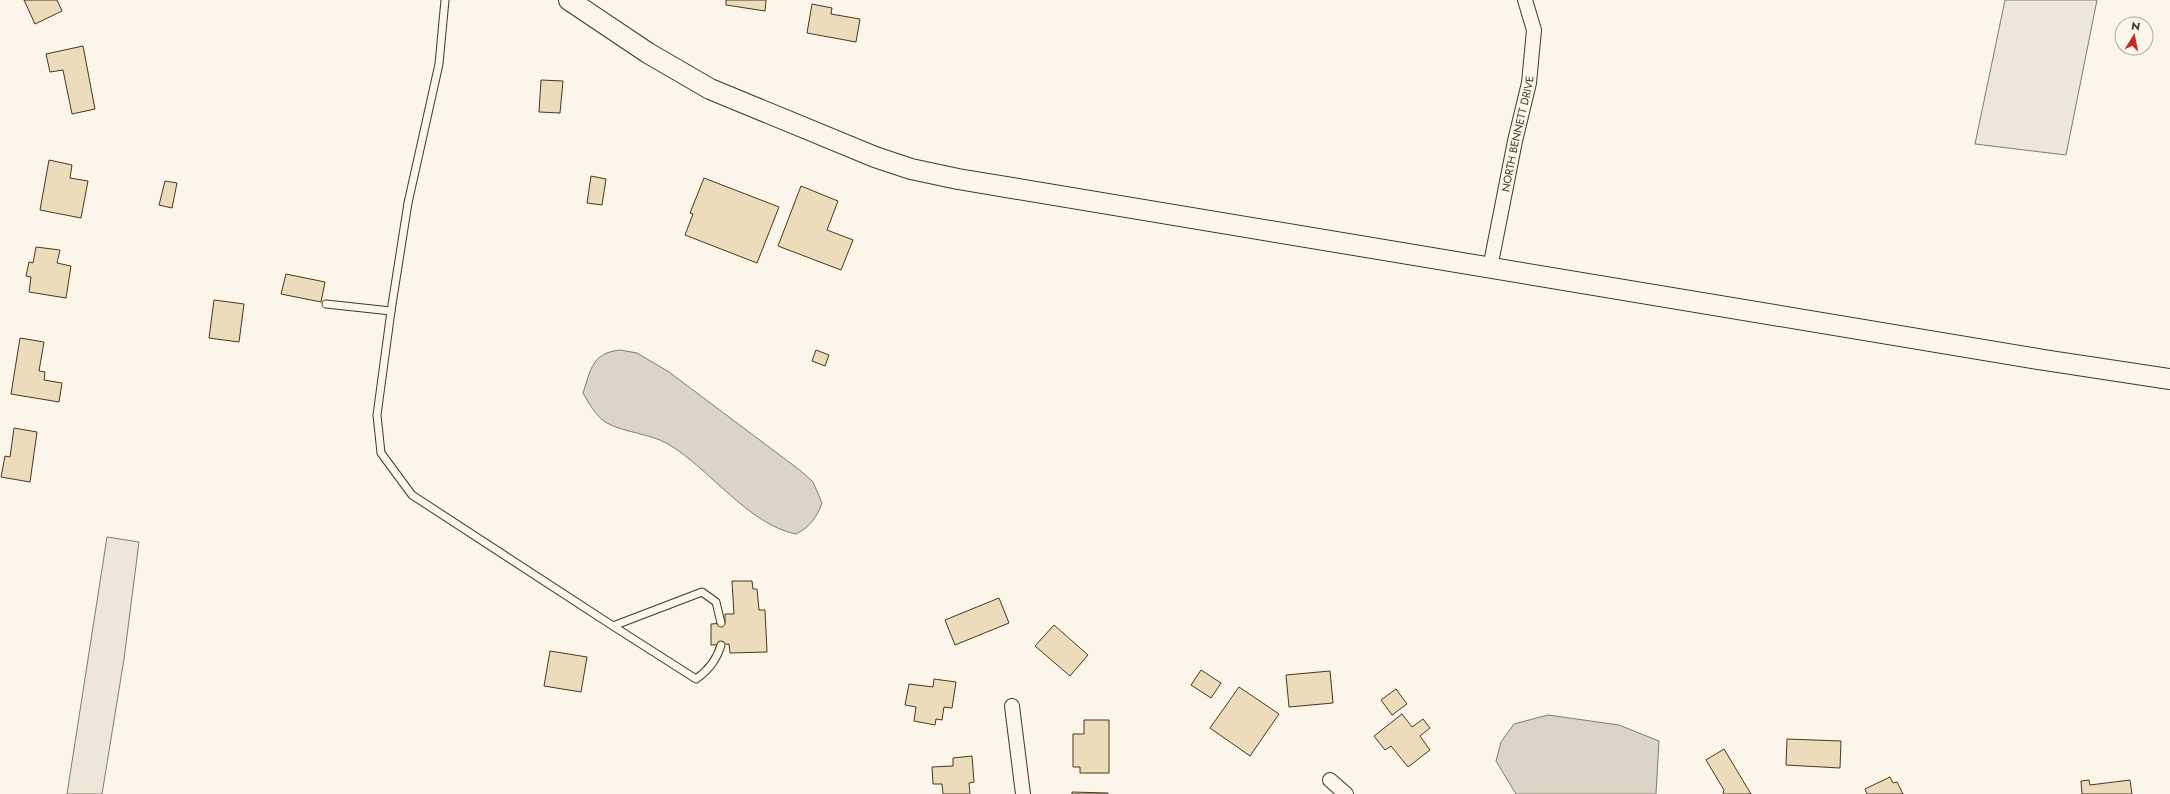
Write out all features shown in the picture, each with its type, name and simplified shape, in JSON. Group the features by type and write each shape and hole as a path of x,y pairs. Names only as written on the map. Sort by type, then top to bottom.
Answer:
{"main road":[{"path":"569,0 648,53 710,89 875,157 911,168 958,179 2044,360 2170,379"}],"street":[{"name":"NORTH BENNETT DRIVE","path":"1490,268 1515,141 1529,83 1534,30 1525,0"},
{"path":"1012,706 1023,794"},
{"path":"1330,780 1346,794"}],"lane":[{"path":"445,0 438,64 408,203 391,311 377,415 381,453 412,495 696,679 711,666 718,655 721,645"},
{"path":"326,304 391,311"},
{"path":"612,626 702,592 716,602 720,622"}],"shaded area":[{"path":"2005,0 2097,0 2066,155 1975,144"},
{"path":"620,350 637,353 669,372 801,471 813,482 822,503 818,513 809,525 796,534 779,529 762,520 746,508 699,467 668,444 653,437 612,426 598,416 592,409 583,393 591,370 598,359 611,352"},
{"path":"107,537 139,542 124,659 102,794 67,794"},
{"path":"1548,715 1619,725 1659,741 1656,794 1516,794 1496,761 1501,742 1514,724"}],"building":[{"path":"24,0 57,0 62,11 35,24"},
{"path":"726,0 766,0 765,11 726,5"},
{"path":"812,4 832,8 831,14 860,19 856,42 807,33"},
{"path":"83,46 95,109 72,114 63,70 50,72 46,54"},
{"path":"541,80 563,81 560,113 539,112"},
{"path":"49,160 72,165 70,178 88,181 81,218 40,210"},
{"path":"591,176 606,179 602,205 587,203"},
{"path":"704,178 779,207 757,263 685,235 693,214 690,213"},
{"path":"165,181 177,183 172,208 159,205"},
{"path":"801,186 838,201 827,230 853,240 841,270 778,246"},
{"path":"36,247 60,250 57,263 71,266 66,298 29,292 31,277 26,276 29,262 33,263"},
{"path":"286,274 325,282 321,302 281,294"},
{"path":"214,300 244,304 239,342 209,338"},
{"path":"20,338 44,342 39,371 45,372 44,380 62,383 59,402 11,394"},
{"path":"816,350 829,355 825,366 812,361"},
{"path":"14,428 37,432 30,482 1,477 5,456 10,457"},
{"path":"732,581 752,581 753,589 757,589 759,610 765,610 767,652 730,653 729,644 711,645 711,624 725,623 725,614 734,614"},
{"path":"999,598 1009,623 955,645 945,620"},
{"path":"1054,625 1088,655 1070,676 1035,646"},
{"path":"550,651 587,657 581,692 544,686"},
{"path":"1201,670 1221,683 1211,698 1191,685"},
{"path":"1330,671 1333,703 1289,707 1286,675"},
{"path":"934,679 956,682 952,708 944,707 942,720 936,719 935,725 914,721 916,707 905,705 909,684 933,687"},
{"path":"1239,687 1279,714 1250,756 1210,728"},
{"path":"1396,689 1407,704 1392,715 1381,700"},
{"path":"1402,714 1412,727 1423,719 1430,728 1420,736 1430,750 1408,767 1391,746 1385,750 1374,736"},
{"path":"1084,720 1109,720 1109,773 1080,773 1080,767 1073,767 1073,734 1084,734"},
{"path":"1787,739 1841,741 1840,768 1786,765"},
{"path":"1724,749 1751,794 1723,794 1724,790 1706,760"},
{"path":"972,756 974,782 969,783 970,794 943,794 942,784 933,784 932,767 953,766 953,758"},
{"path":"1890,777 1893,783 1897,782 1903,794 1867,794 1865,789"},
{"path":"2089,780 2090,785 2130,780 2132,794 2082,794 2081,781"},
{"path":"1072,792 1108,793 1108,794 1072,794"}]}
